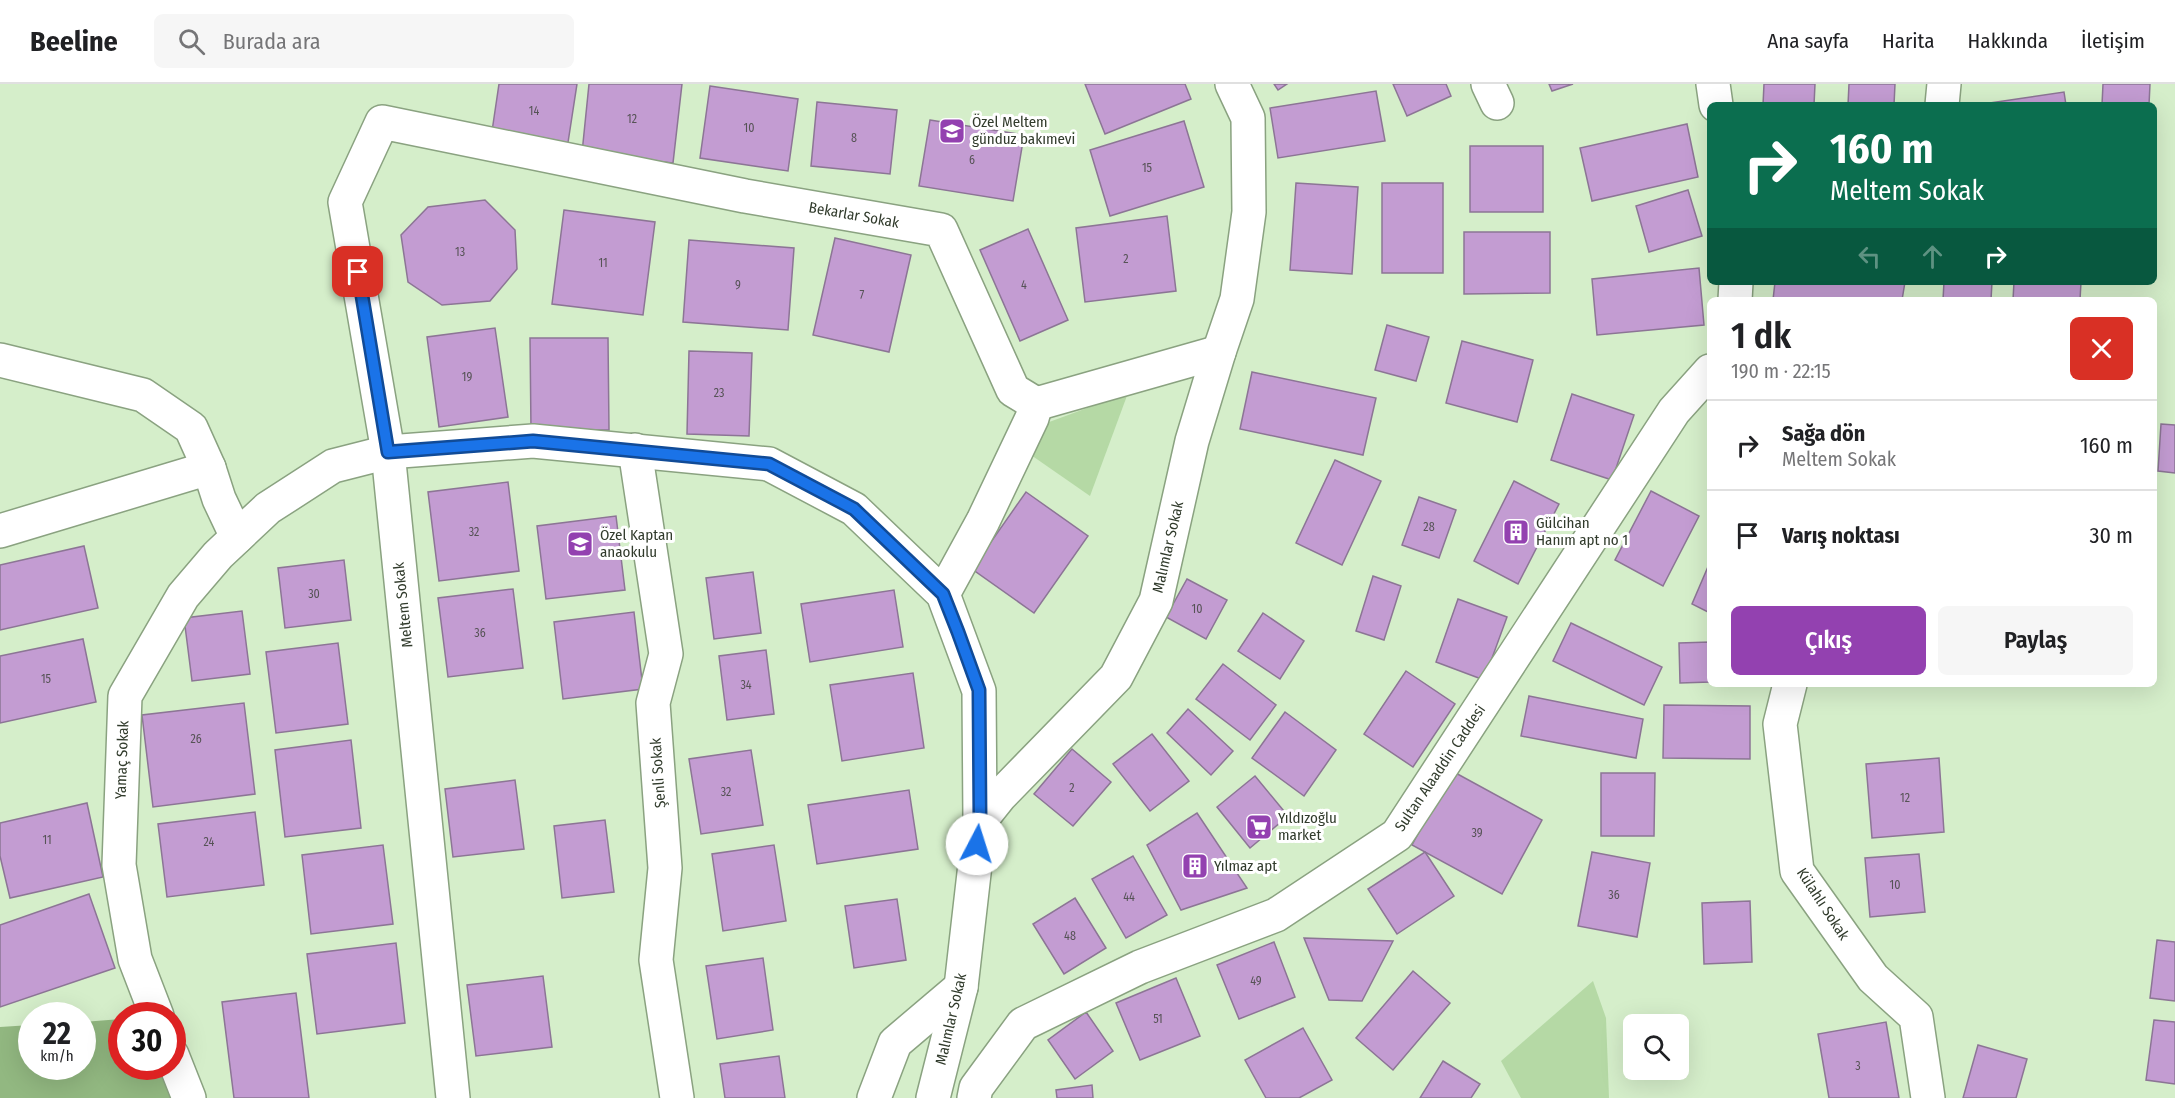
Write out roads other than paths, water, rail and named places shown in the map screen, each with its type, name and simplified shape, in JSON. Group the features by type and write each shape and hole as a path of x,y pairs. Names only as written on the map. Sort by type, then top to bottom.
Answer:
{"street":[{"name":"Malımlar Sokak","path":"933,1098 961,987 980,821 1000,796 1116,677 1156,601 1192,441 1237,299 1249,212 1248,118 1232,84"},
{"path":"1713,84 1716,102"},
{"path":"1942,102 1944,84"},
{"name":"Bekarlar Sokak","path":"382,122 745,196 941,230 1013,390 1036,404"},
{"name":"Meltem Sokak","path":"382,122 345,202 388,452 453,1098"},
{"path":"943,594 983,521 1032,418 1036,404 1219,352"},
{"path":"0,360 143,395 191,428 209,468 219,499 237,537"},
{"name":"Sultan Alaaddin Caddesi","path":"974,1098 976,1088 1023,1024 1140,967 1276,915 1397,835 1674,411 1707,374"},
{"path":"388,452 533,441 769,464 854,509 943,594 979,690 980,821"},
{"name":"Şenli Sokak","path":"634,450 666,654 653,703 665,868 656,960 677,1098"},
{"name":"Yamaç Sokak","path":"152,1002 135,959 119,865 125,696 183,596 237,537 278,524 342,487 388,452"},
{"path":"0,531 209,468"},
{"name":"Külahlı Sokak","path":"1789,687 1780,724 1797,871 1873,978 1917,1017 1928,1098"},
{"path":"874,1098 896,1043 961,987"},
{"path":"182,1080 189,1098"}],"place":[{"name":"Özel Meltem günduz bakımevi","path":"952,131"},
{"name":"Gülcihan Hanım apt no 1","path":"1516,532"},
{"name":"Özel Kaptan anaokulu","path":"580,544"},
{"name":"Yıldızoğlu market","path":"1259,827"},
{"name":"Yılmaz apt","path":"1195,866"}]}
